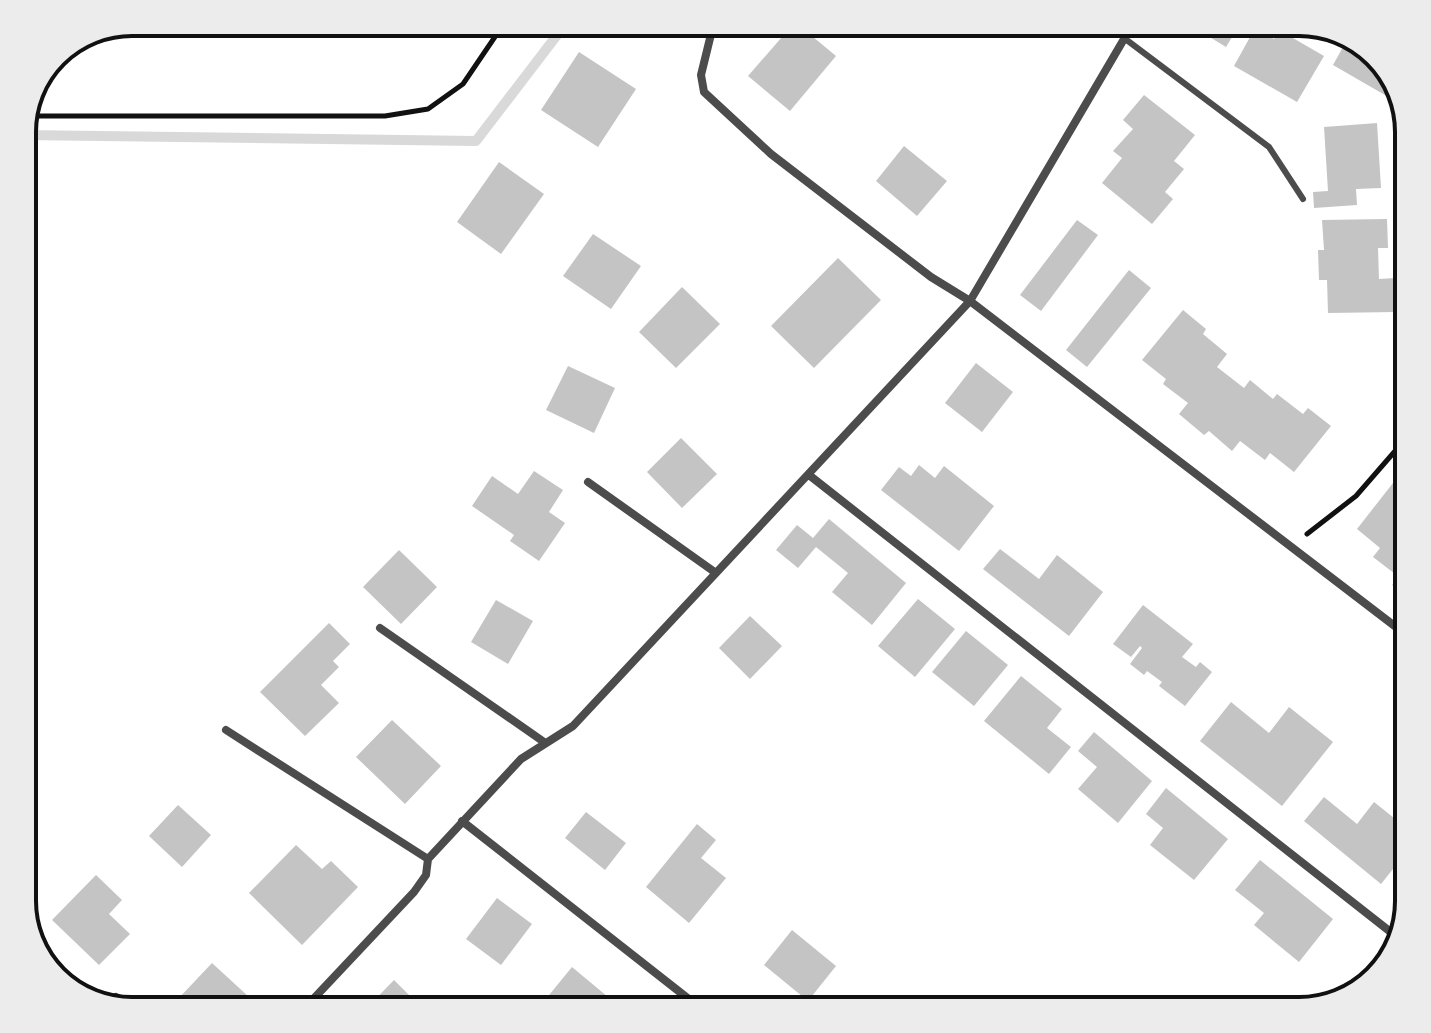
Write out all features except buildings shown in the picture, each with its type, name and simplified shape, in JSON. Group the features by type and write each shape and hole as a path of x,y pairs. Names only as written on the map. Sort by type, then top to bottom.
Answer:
{"street":[{"path":"711,36 701,75 704,92 771,154 931,277 970,301 1395,626"},
{"path":"315,997 414,892 426,875 428,859 462,821 521,759 573,726 970,301 1124,38"},
{"path":"809,475 1390,932"},
{"path":"588,482 716,573"},
{"path":"380,628 544,742"},
{"path":"226,730 428,859"},
{"path":"462,821 686,997"}],"lane":[{"path":"1124,38 1269,147 1303,199"}],"path":[{"path":"38,116 385,116 428,109 463,84 496,36"},
{"path":"1292,545 1356,496 1395,451"}],"waterway":[{"path":"36,135 476,141 556,36"}]}
